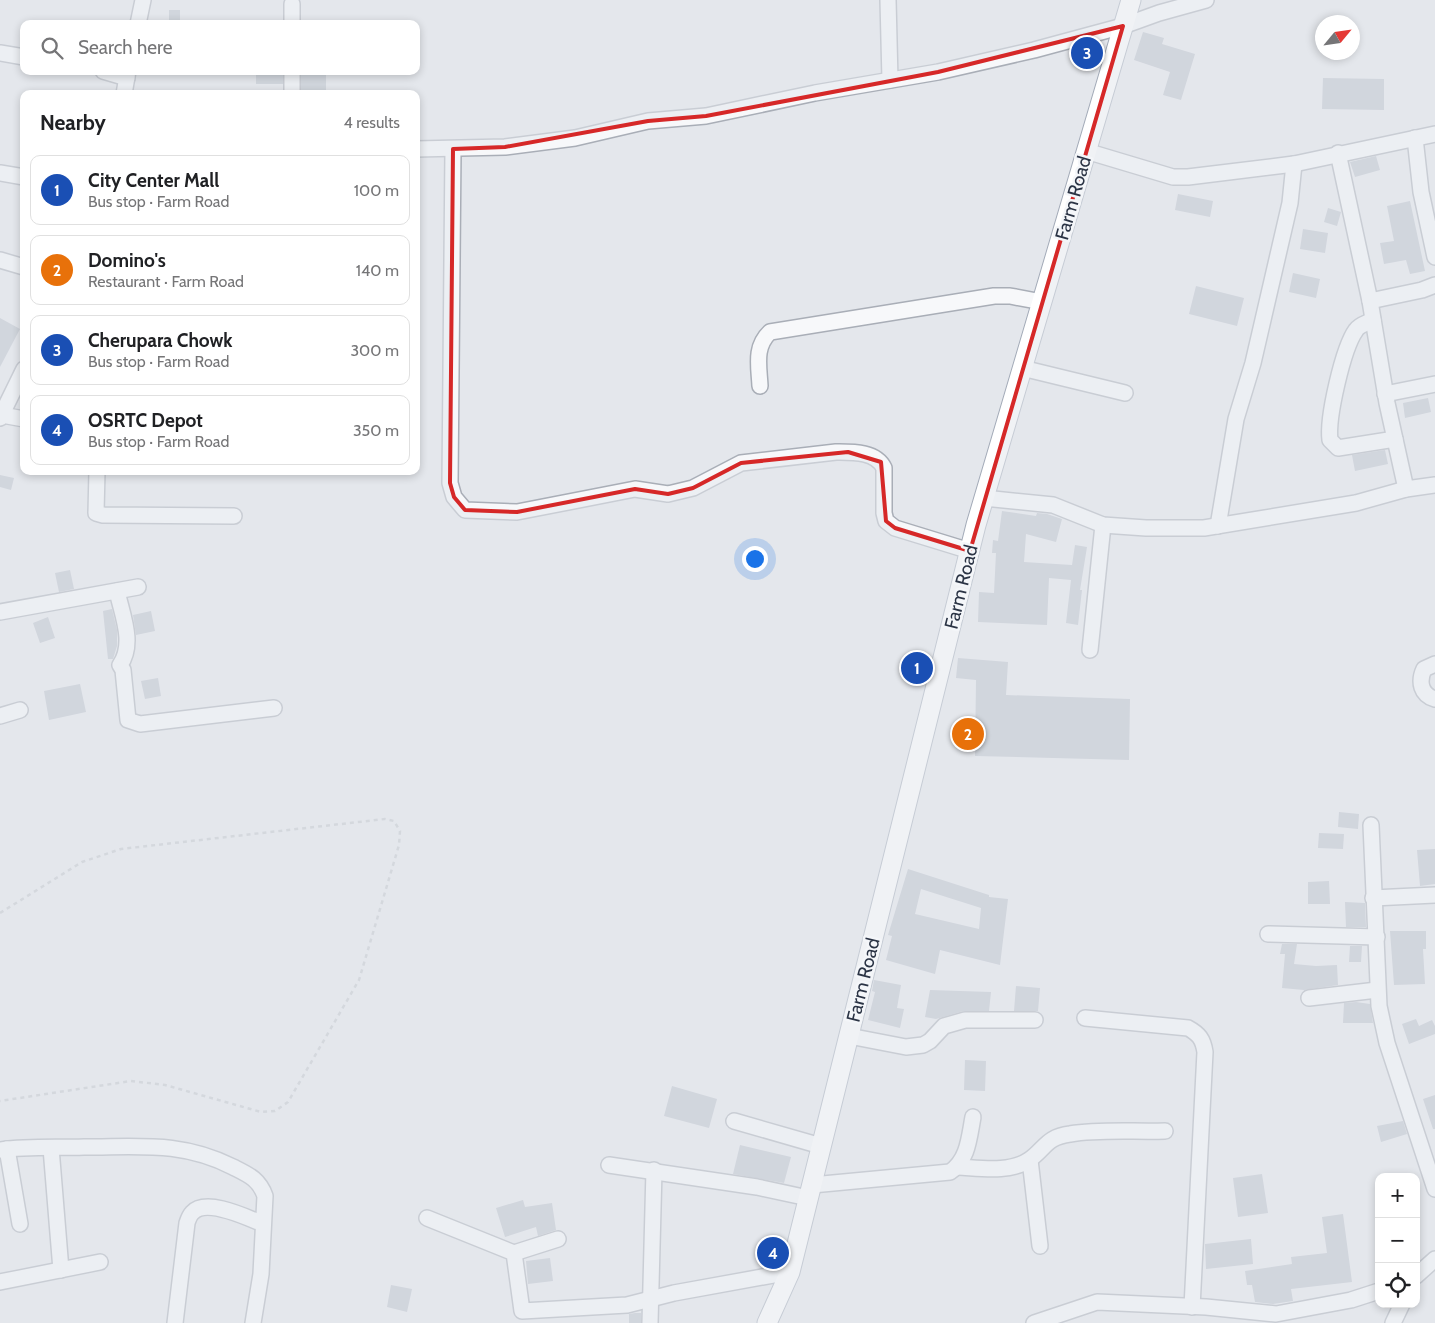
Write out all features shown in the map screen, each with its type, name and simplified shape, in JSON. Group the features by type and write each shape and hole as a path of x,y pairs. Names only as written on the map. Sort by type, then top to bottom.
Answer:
{"main road":[{"name":"Farm Road","path":"767,1323 790,1272 984,498 1131,0"}],"street":[{"path":"139,20 143,0"},
{"path":"888,0 890,80"},
{"path":"420,149 505,147 575,138 648,121 706,116 938,72 1123,26 1206,0"},
{"path":"292,4 292,20"},
{"path":"0,53 20,56"},
{"path":"125,90 128,75"},
{"path":"292,75 292,90"},
{"path":"1086,151 1173,177 1294,164 1338,153 1435,134"},
{"path":"1415,138 1421,192 1435,257"},
{"path":"454,149 450,483 454,497 464,510 517,512 636,489 668,494 693,488 741,464 848,452 874,457 881,462 884,468 884,513 886,521 895,528 970,551"},
{"path":"1338,153 1370,301 1385,394 1406,489"},
{"path":"1218,526 1236,419 1252,363 1290,203 1294,164"},
{"path":"0,173 20,176"},
{"path":"0,260 20,266"},
{"path":"1370,301 1422,290 1435,285"},
{"path":"760,386 758,348 770,332 994,296 1010,296 1042,302"},
{"path":"1373,320 1357,327 1348,346 1334,403 1330,440 1338,448 1395,438"},
{"path":"1022,368 1125,393"},
{"path":"20,377 1,416 20,418"},
{"path":"1385,394 1435,384"},
{"path":"97,475 96,513 103,515 234,516"},
{"path":"984,498 1053,505 1103,525 1146,528 1218,526 1356,503 1406,489 1435,485"},
{"path":"1090,650 1103,525"},
{"path":"0,612 138,587"},
{"path":"117,591 129,645 127,654 120,665 123,670 128,720 140,724 274,708"},
{"path":"1435,664 1424,670 1420,685 1424,693 1435,699"},
{"path":"0,716 20,710"},
{"path":"1371,825 1378,990 1387,1043 1435,1189"},
{"path":"1373,898 1435,895"},
{"path":"1268,934 1377,937"},
{"path":"1310,998 1378,990"},
{"path":"1085,1018 1188,1028 1197,1032 1203,1039 1205,1052 1192,1307"},
{"path":"849,1036 916,1047 930,1040 944,1026 965,1020 1034,1020"},
{"path":"609,1165 810,1191 950,1172 958,1167 964,1159 973,1117"},
{"path":"734,1120 821,1146"},
{"path":"958,1167 1007,1168 1030,1160 1041,1147 1054,1138 1070,1134 1166,1131"},
{"path":"20,1224 3,1150 167,1146 200,1152 254,1177 261,1185 265,1196 262,1274 254,1323"},
{"path":"51,1148 62,1270"},
{"path":"1030,1160 1040,1246"},
{"path":"650,1323 649,1300 654,1170"},
{"path":"175,1323 187,1223 192,1213 197,1209 208,1207 220,1209 263,1224"},
{"path":"427,1218 514,1253 558,1239"},
{"path":"514,1253 522,1317 626,1305 674,1293 790,1272"},
{"path":"1420,1272 1435,1259"},
{"path":"0,1282 100,1262"},
{"path":"1034,1323 1097,1302 1192,1307 1255,1318 1351,1300 1375,1292"},
{"path":"1393,1323 1400,1308"}],"path":[{"path":"0,913 82,862 122,849 385,820 394,821 400,831 400,845 359,980 288,1102 274,1111 262,1112 165,1085 131,1081 0,1101"}],"highlighted area":[{"path":"1123,26 970,551 895,528 886,521 881,462 848,452 741,463 693,488 668,494 635,489 517,512 465,510 454,497 450,483 453,149 505,147 648,121 706,116 938,72"}],"building":[{"path":"169,10 180,10 180,20 169,20"},
{"path":"1143,32 1164,38 1162,44 1195,54 1181,100 1163,95 1170,72 1134,60"},
{"path":"256,75 283,75 283,84 256,84"},
{"path":"301,75 326,75 326,90 301,90"},
{"path":"1323,78 1384,79 1384,110 1322,109"},
{"path":"1376,156 1380,170 1355,177 1350,162"},
{"path":"1178,194 1213,201 1210,217 1175,210"},
{"path":"1410,201 1425,271 1410,274 1406,260 1384,264 1380,243 1394,241 1387,206"},
{"path":"1328,208 1341,212 1337,226 1324,222"},
{"path":"1303,229 1328,233 1325,253 1300,249"},
{"path":"1293,273 1320,279 1316,298 1289,292"},
{"path":"1196,286 1244,298 1237,326 1189,314"},
{"path":"0,318 20,329 0,367"},
{"path":"1428,398 1431,412 1405,418 1403,403"},
{"path":"1385,450 1388,464 1355,471 1352,455"},
{"path":"0,475 14,478 11,490 0,487"},
{"path":"1002,511 1036,516 1037,513 1047,514 1062,519 1056,542 1026,534 1024,562 1072,565 1075,545 1087,547 1080,590 1082,590 1078,625 1066,623 1071,580 1049,578 1047,625 978,622 979,592 994,593 996,553 992,553 993,540 998,541"},
{"path":"70,570 74,589 59,592 55,573"},
{"path":"112,609 117,630 117,646 113,659 108,659 103,611"},
{"path":"151,611 155,631 136,635 133,615"},
{"path":"48,617 55,638 40,643 33,623"},
{"path":"958,658 1008,662 1006,695 1130,699 1129,760 975,756 976,680 956,678"},
{"path":"158,678 161,696 145,699 141,681"},
{"path":"80,684 86,712 49,720 44,691"},
{"path":"1339,812 1359,814 1358,829 1338,827"},
{"path":"1319,833 1344,834 1343,849 1318,848"},
{"path":"1435,849 1435,884 1420,886 1417,850"},
{"path":"908,869 989,895 989,897 1008,899 1000,965 940,950 935,974 886,960 892,936 888,935","holes":["921,889 981,908 979,929 915,914"]},
{"path":"1329,881 1330,904 1308,904 1308,882"},
{"path":"1345,902 1365,903 1366,927 1346,927"},
{"path":"1390,931 1426,931 1426,949 1423,949 1425,984 1394,985"},
{"path":"1282,944 1297,944 1294,964 1337,965 1338,985 1304,990 1282,988 1285,954 1280,954"},
{"path":"1350,946 1362,946 1361,962 1349,962"},
{"path":"874,980 901,985 897,1008 904,1009 900,1028 868,1020 875,992 872,991"},
{"path":"1016,986 1040,988 1038,1011 1014,1011"},
{"path":"930,990 991,992 989,1011 963,1011 936,1019 925,1017"},
{"path":"1344,1003 1370,1004 1373,1023 1343,1023"},
{"path":"1416,1019 1419,1026 1432,1020 1435,1026 1435,1034 1409,1044 1402,1024"},
{"path":"965,1060 986,1061 985,1091 964,1090"},
{"path":"672,1086 717,1099 709,1128 664,1116"},
{"path":"1435,1095 1435,1129 1433,1129 1423,1099"},
{"path":"1403,1121 1407,1134 1381,1142 1377,1126"},
{"path":"740,1145 791,1157 784,1183 733,1174"},
{"path":"1262,1174 1268,1213 1238,1217 1233,1178"},
{"path":"523,1200 525,1207 552,1203 556,1230 538,1236 536,1227 505,1237 496,1208"},
{"path":"1343,1214 1352,1282 1291,1289 1293,1301 1273,1304 1255,1302 1252,1285 1247,1285 1245,1271 1292,1264 1291,1257 1327,1253 1322,1217"},
{"path":"1251,1239 1253,1264 1206,1269 1205,1244"},
{"path":"550,1258 553,1281 528,1284 526,1261"},
{"path":"391,1285 412,1289 407,1312 387,1307"},
{"path":"641,1313 641,1323 629,1323 629,1314"}],"place":[{"name":"Cherupara Chowk","path":"1087,53"},
{"name":"City Center Mall","path":"917,668"},
{"name":"Domino's","path":"968,734"},
{"name":"OSRTC Depot","path":"773,1253"}]}
